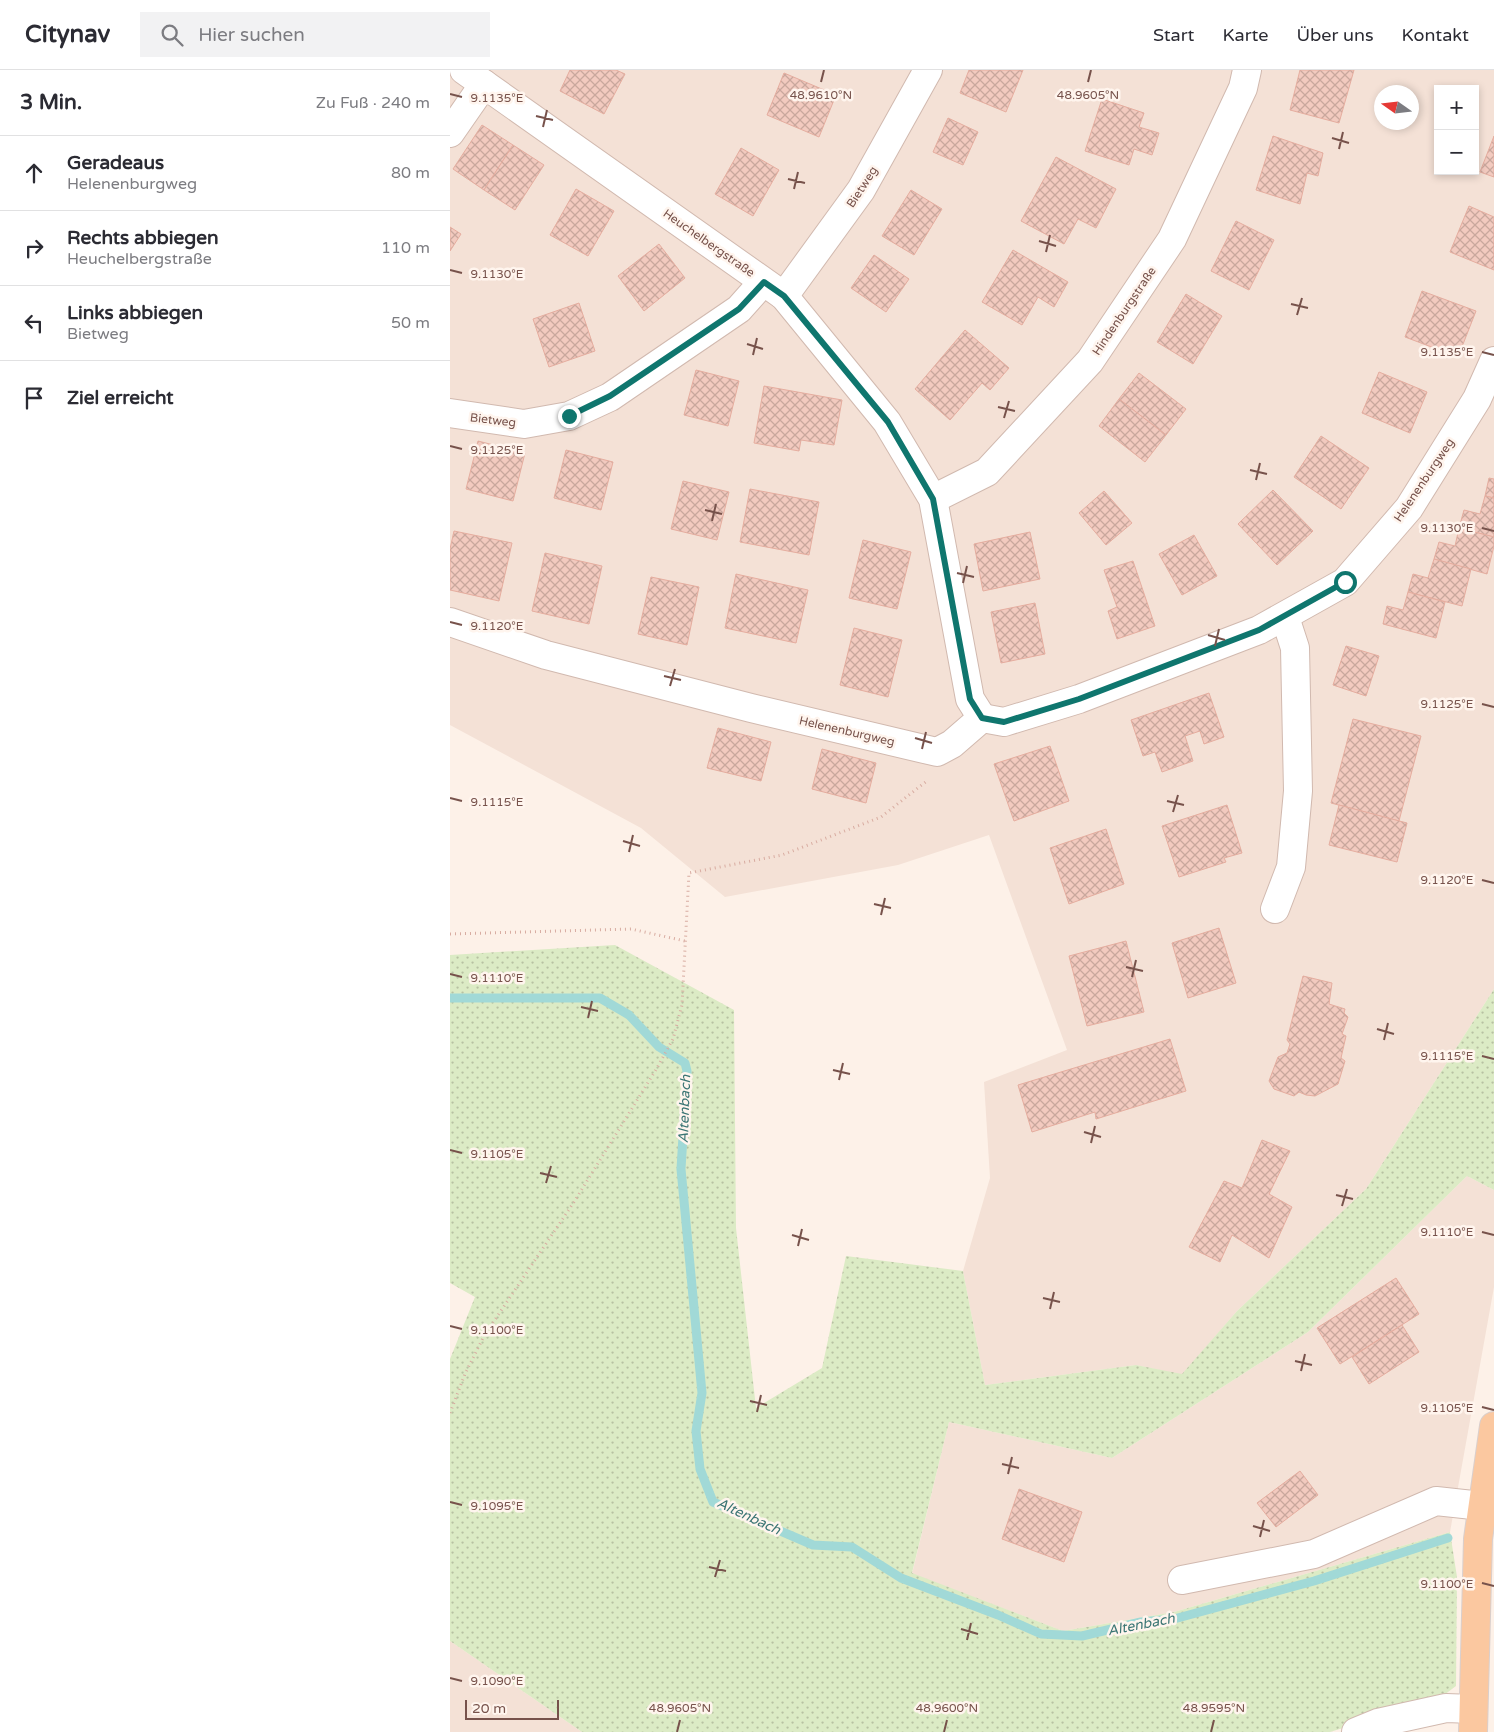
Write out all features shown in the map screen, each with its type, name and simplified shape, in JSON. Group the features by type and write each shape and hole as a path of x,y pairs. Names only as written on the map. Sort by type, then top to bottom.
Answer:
{"main road":[{"path":"1473,1721 1478,1540 1494,1426"}],"street":[{"name":"Bietweg","path":"450,413 524,424 569,416 610,396 739,309 774,289 862,190 928,70"},
{"name":"Hindenburgstraße","path":"933,499 986,472 1090,361 1172,239 1243,88 1247,70"},
{"name":"Heuchelbergstraße","path":"486,78 774,289 888,422 933,499 970,699 982,718"},
{"path":"450,132 486,78"},
{"name":"Helenenburgweg","path":"450,622 546,655 751,708 937,752 952,744 982,718 1004,722 1079,699 1259,630 1345,582 1408,508 1477,400 1494,361"},
{"path":"1275,909 1291,866 1298,792 1295,648 1285,617"},
{"path":"1182,1580 1314,1554 1436,1501 1482,1506"},
{"path":"1356,1732 1378,1723 1446,1708 1473,1721"}],"path":[{"path":"450,1413 465,1374 484,1336 574,1202 658,1068 673,1039 682,1005 689,873 782,855 881,817 930,779 928,774"},
{"path":"450,934 631,929 685,941"}],"shaded area":[{"path":"450,70 1494,70 1494,989 1366,1189 1237,1311 1182,1375 1136,1365 985,1385 963,1271 990,1178 984,1082 1067,1050 989,835 898,865 725,897 641,828 450,725"},
{"path":"1467,1176 1494,1190 1494,1287 1450,1532 1174,1612 1063,1631 912,1574 949,1422 1112,1458 1308,1332"},
{"path":"450,1641 582,1732 450,1732"}],"green space":[{"path":"615,945 734,1010 736,1228 756,1408 822,1368 846,1256 963,1271 985,1385 1136,1365 1182,1374 1237,1311 1366,1189 1494,989 1494,1190 1467,1176 1308,1332 1112,1458 949,1422 912,1573 1063,1631 1174,1612 1450,1532 1457,1577 1456,1686 1440,1698 1330,1732 582,1732 450,1641 450,1359 475,1297 450,1283 450,955"}],"building":[{"path":"570,70 616,70 625,74 604,114 560,91"},
{"path":"969,70 1023,70 1006,112 960,93"},
{"path":"1300,70 1354,70 1339,123 1290,110"},
{"path":"784,73 836,95 819,137 767,115"},
{"path":"1102,99 1144,113 1139,127 1159,133 1152,155 1134,149 1129,165 1085,151"},
{"path":"948,118 978,132 963,165 933,152"},
{"path":"482,125 513,145 484,190 453,169"},
{"path":"1273,136 1323,153 1318,176 1307,173 1300,204 1256,190"},
{"path":"1494,136 1494,177 1480,172"},
{"path":"513,145 544,165 515,210 484,190"},
{"path":"741,148 779,170 753,216 715,194"},
{"path":"1056,157 1116,189 1096,228 1078,219 1064,244 1021,221"},
{"path":"576,189 614,211 588,256 550,235"},
{"path":"911,190 942,209 914,255 882,236"},
{"path":"1469,206 1494,217 1494,270 1450,252"},
{"path":"1236,221 1274,240 1249,290 1211,271"},
{"path":"450,227 461,234 450,251"},
{"path":"659,244 685,278 644,311 618,276"},
{"path":"1013,250 1068,282 1054,307 1038,297 1022,325 982,302"},
{"path":"874,255 909,279 886,312 851,288"},
{"path":"1422,291 1476,311 1458,357 1405,337"},
{"path":"1186,294 1222,316 1193,364 1157,342"},
{"path":"579,303 595,351 549,367 533,319"},
{"path":"965,330 1009,368 990,390 982,383 950,420 915,389"},
{"path":"696,370 739,381 728,426 684,415"},
{"path":"1379,372 1427,392 1410,433 1362,413"},
{"path":"1139,373 1186,409 1166,435 1119,399"},
{"path":"764,386 842,400 834,445 801,440 799,451 754,443"},
{"path":"1119,399 1166,435 1145,462 1099,426"},
{"path":"1321,436 1369,468 1341,509 1294,477"},
{"path":"478,441 525,453 513,501 466,489"},
{"path":"566,450 613,462 601,510 554,498"},
{"path":"1489,478 1494,479 1494,498 1485,496"},
{"path":"683,481 729,492 717,540 671,529"},
{"path":"750,489 819,502 809,555 740,542"},
{"path":"1273,490 1313,531 1277,565 1238,524"},
{"path":"1104,491 1132,523 1106,545 1079,513"},
{"path":"1485,496 1494,498 1494,537 1459,528 1464,510 1480,514"},
{"path":"1459,528 1494,537 1494,546 1487,574 1434,559 1439,542 1455,546"},
{"path":"454,531 512,543 499,601 450,590 450,549"},
{"path":"1030,532 1040,579 983,591 974,544"},
{"path":"1194,535 1217,576 1182,595 1159,554"},
{"path":"863,540 911,552 897,609 849,598"},
{"path":"545,553 602,566 589,624 532,611"},
{"path":"1434,559 1471,569 1462,606 1408,592 1413,574 1428,578"},
{"path":"1133,561 1155,626 1117,639 1108,611 1117,607 1104,570"},
{"path":"736,574 808,590 796,643 725,628"},
{"path":"651,577 699,587 687,645 638,634"},
{"path":"1408,592 1445,602 1436,638 1383,624 1387,606 1403,610"},
{"path":"1035,603 1045,654 1001,663 991,612"},
{"path":"854,628 902,640 888,697 840,685"},
{"path":"1346,646 1379,656 1366,696 1333,685"},
{"path":"1209,693 1224,737 1204,744 1200,731 1185,736 1193,761 1162,772 1155,752 1143,756 1131,720"},
{"path":"1353,719 1421,736 1399,821 1331,803"},
{"path":"718,728 771,742 761,781 707,768"},
{"path":"1050,746 1069,801 1014,821 994,764"},
{"path":"822,749 876,763 866,803 812,789"},
{"path":"1227,805 1242,853 1224,858 1226,862 1179,877 1162,826"},
{"path":"1339,805 1407,823 1397,862 1329,845"},
{"path":"1106,829 1124,884 1069,904 1050,848"},
{"path":"1219,928 1236,983 1188,998 1172,943"},
{"path":"1126,941 1144,1012 1087,1026 1069,956"},
{"path":"1303,976 1332,983 1329,1004 1345,1009 1344,1013 1348,1017 1342,1034 1346,1036 1341,1058 1345,1061 1338,1084 1315,1096 1299,1092 1294,1096 1274,1089 1269,1081 1278,1057 1287,1053 1290,1044 1287,1040"},
{"path":"1170,1039 1186,1091 1096,1119 1095,1112 1032,1132 1018,1085"},
{"path":"1262,1140 1290,1151 1269,1194 1292,1207 1269,1258 1232,1235 1220,1262 1189,1247 1224,1181 1242,1188"},
{"path":"1396,1278 1419,1314 1340,1364 1317,1328"},
{"path":"1402,1325 1419,1352 1369,1384 1352,1357"},
{"path":"1300,1471 1318,1495 1276,1527 1257,1503"},
{"path":"1019,1489 1082,1512 1064,1562 1002,1539"}],"waterway":[{"name":"Altenbach","path":"450,998 600,998 629,1015 659,1047 685,1063 687,1071 681,1169 702,1393 696,1431 700,1469 713,1502 813,1545 852,1547 901,1578 998,1615 1041,1634 1082,1636 1141,1622 1174,1619 1314,1581 1448,1538"}],"route":[{"path":"569,416 610,396 739,309 764,282 784,296 888,422 933,499 970,699 982,718 1004,722 1079,699 1259,630 1345,582"}]}
